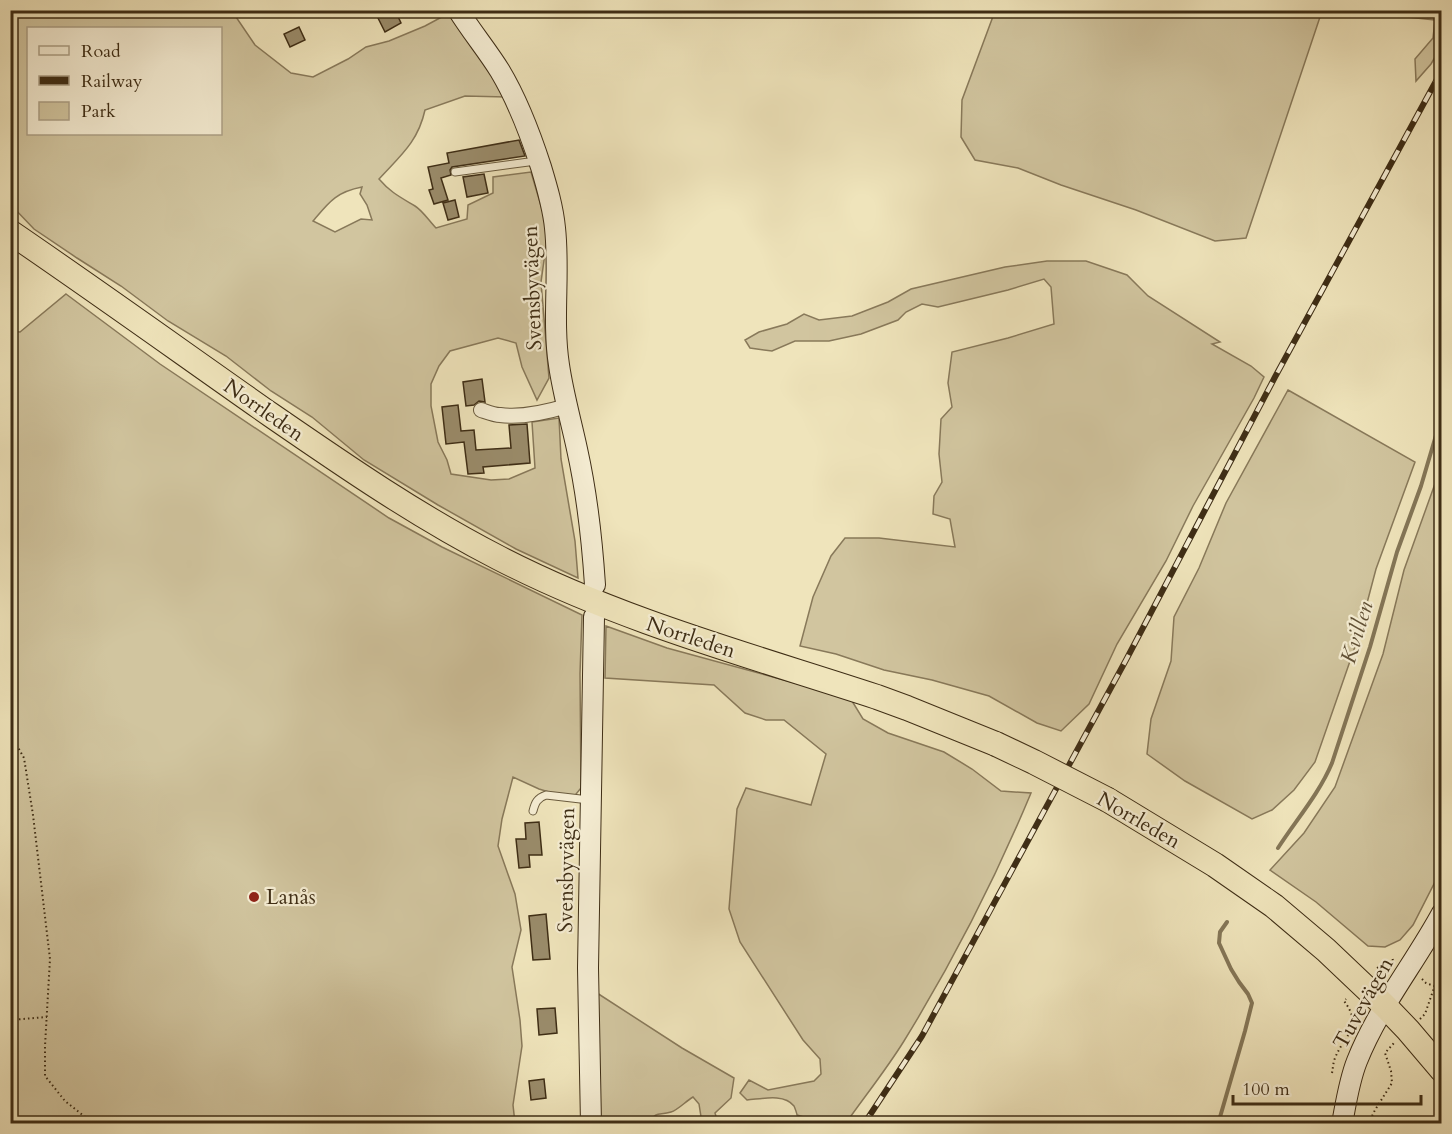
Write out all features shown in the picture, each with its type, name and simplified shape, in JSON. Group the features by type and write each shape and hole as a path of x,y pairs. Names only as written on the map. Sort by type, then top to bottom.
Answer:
{"highway":[{"name":"Norrleden","path":"10,232 362,477 452,533 500,559 648,623 907,708 996,744 1108,800 1215,865 1274,906 1326,950 1385,1006 1442,1070"}],"street":[{"name":"Svensbyvägen","path":"459,10 498,68 524,116 550,199 556,229 557,252 555,336 560,374 585,490 593,546 595,585"},
{"path":"481,410 510,416 540,413 567,406"},
{"name":"Svensbyvägen","path":"591,1124 588,968 594,617"},
{"name":"Tuvevägen","path":"1342,1124 1356,1064 1363,1046 1442,913"}],"lane":[{"path":"454,172 539,160"},
{"path":"533,812 540,797 546,795 591,800"}],"path":[{"path":"10,733 24,758 50,959 45,1076 65,1101 94,1124"},
{"path":"1377,968 1393,961 1392,957"},
{"path":"1368,1124 1392,1083 1385,1053 1390,1045 1425,1014 1442,970"},
{"path":"1422,979 1434,986"},
{"path":"1332,1073 1336,1056 1352,1029 1351,1012 1344,1001 1346,999"},
{"path":"10,1020 47,1017"}],"green space":[{"path":"10,11 232,11 255,45 291,73 313,77 366,47 389,41 451,12 506,97 465,96 425,110 413,140 379,179 391,191 418,208 436,228 467,219 468,205 493,193 493,177 531,172 544,216 547,239 541,282 549,378 537,400 522,367 516,343 498,338 450,351 439,366 431,384 431,406 438,442 451,474 491,480 509,479 535,468 532,422 559,418 561,459 575,541 578,578 516,549 364,460 312,417 271,391 226,356 168,321 121,286 34,229 11,205","holes":["362,187 360,194 372,220 361,219 335,232 313,221 339,195"]},
{"path":"995,11 1322,11 1246,238 1215,241 1018,168 975,160 961,137 962,100"},
{"path":"1350,11 1441,11 1441,47 1431,64 1416,81 1415,59 1433,38 1435,20"},
{"path":"1047,261 1086,261 1127,275 1148,296 1220,342 1212,344 1251,366 1264,377 1193,506 1166,561 1117,644 1089,704 1061,731 1037,723 989,696 800,646 813,597 831,556 845,538 879,538 955,547 950,519 933,514 934,496 942,482 939,454 941,419 952,407 948,383 952,352 1054,324 1051,287 1044,279 938,307 922,304 906,312 898,320 861,334 829,341 795,341 772,351 750,348 745,340 759,332 787,324 804,314 819,320 852,316 888,302 911,289 1005,267"},
{"path":"66,294 160,364 389,518 442,547 582,615 581,788 572,799 539,789 513,777 502,819 498,846 515,894 521,930 512,967 522,1046 513,1105 515,1123 11,1123 10,331 20,332"},
{"path":"1288,390 1415,462 1376,569 1357,641 1315,762 1294,790 1272,810 1252,819 1185,781 1147,754 1151,719 1171,661 1174,617 1199,568 1226,503"},
{"path":"1441,467 1441,870 1413,925 1400,940 1385,947 1368,946 1316,902 1270,870 1304,833 1335,787 1383,654 1404,570"},
{"path":"606,626 667,648 852,701 863,719 888,733 944,752 1001,791 1031,793 988,888 939,981 897,1052 846,1123 823,1123 797,1115 794,1106 784,1099 747,1100 740,1093 749,1080 768,1090 814,1081 821,1074 820,1059 803,1040 740,942 729,909 737,809 746,788 811,805 826,754 784,720 766,720 745,713 714,685 605,678"},
{"path":"597,993 682,1048 734,1078 731,1098 715,1113 718,1123 702,1123 699,1104 693,1097 674,1111 656,1115 649,1123 595,1124"}],"building":[{"path":"374,10 395,10 401,23 385,32"},
{"path":"299,27 305,40 290,47 284,34"},
{"path":"519,140 525,156 452,167 451,175 441,178 448,200 434,204 429,190 433,189 428,167 449,163 447,153"},
{"path":"484,174 488,193 467,197 463,177"},
{"path":"455,200 459,217 448,220 443,203"},
{"path":"482,379 485,402 479,401 474,405 466,406 463,382"},
{"path":"458,405 461,431 474,430 476,450 511,448 509,425 527,424 530,463 483,467 484,473 468,474 464,442 446,444 442,407"},
{"path":"539,822 542,855 529,855 530,867 519,868 516,839 526,839 525,823"},
{"path":"546,914 550,959 533,960 529,916"},
{"path":"555,1008 557,1033 539,1035 537,1009"},
{"path":"544,1079 546,1098 531,1100 529,1081"}],"waterway":[{"name":"Kvillen","path":"1278,848 1314,796 1332,763 1442,415"},
{"name":"Kvillen","path":"1218,1124 1252,1003 1231,969 1219,943 1220,932 1227,922"}],"railway":[{"path":"864,1124 922,1036 1442,70"}],"place":[{"name":"Lanås","path":"254,897"}]}
